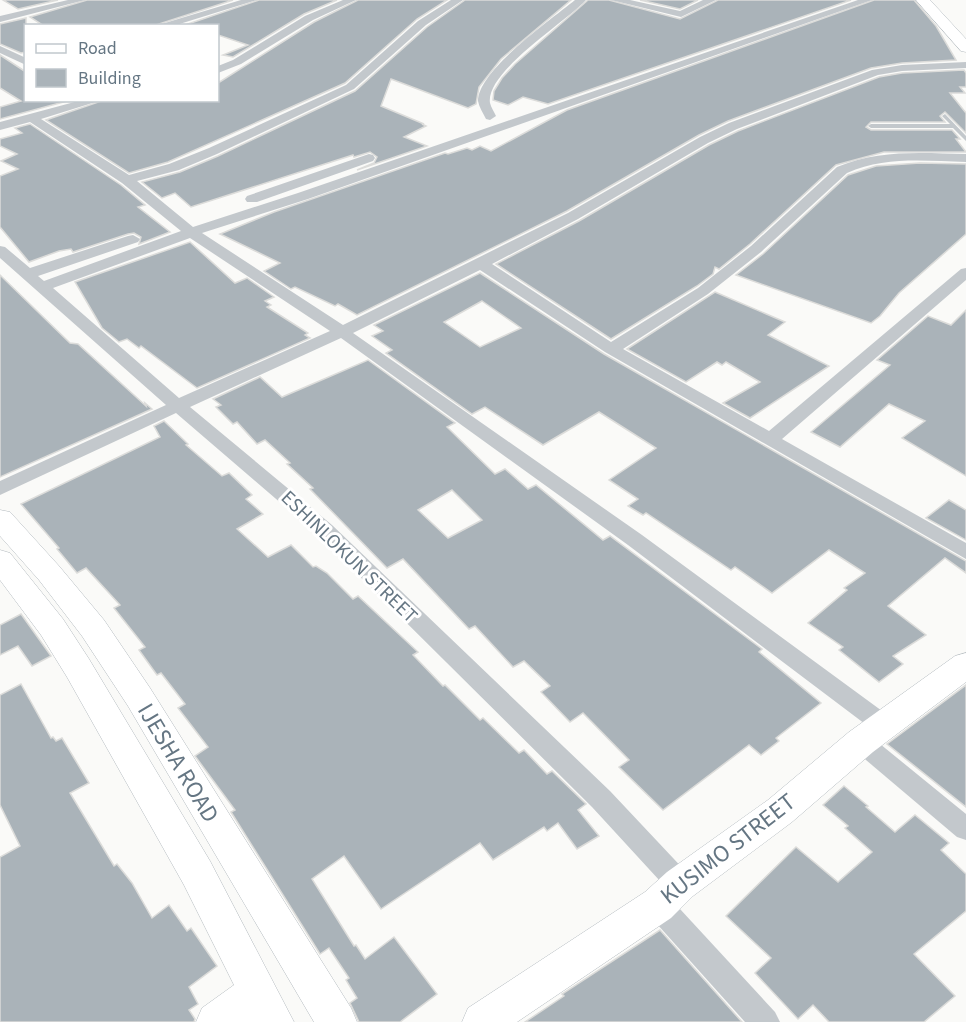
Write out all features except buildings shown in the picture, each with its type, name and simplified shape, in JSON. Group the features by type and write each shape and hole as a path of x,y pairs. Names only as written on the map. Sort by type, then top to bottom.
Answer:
{"main road":[{"path":"923,0 966,48"},
{"name":"IJESHA ROAD","path":"0,519 49,573 93,628 139,697 337,1022"},
{"name":"IJESHA ROAD","path":"0,560 52,627 78,668 197,873 267,1007"},
{"name":"KUSIMO STREET","path":"482,1022 669,894 780,811 873,734 966,665"},
{"path":"216,1022 267,1007"}],"street":[{"path":"0,19 80,0"},
{"path":"167,24 252,0"},
{"path":"219,70 237,62 309,18 351,0"},
{"path":"127,180 174,167 213,151 350,87 422,23 458,0"},
{"path":"490,116 484,104 485,94 501,68 581,0"},
{"path":"616,0 681,14 711,0"},
{"path":"531,103 844,0"},
{"path":"36,280 185,228 303,196 867,0"},
{"path":"0,49 24,61"},
{"path":"0,489 342,332 481,264 573,216 704,140 733,126 876,72 902,68 966,65"},
{"path":"0,126 90,102"},
{"path":"32,118 127,180 185,228 342,332 740,616 873,734 966,829"},
{"path":"405,146 419,154"},
{"path":"36,280 185,228 385,153"},
{"path":"611,349 703,291 756,249 842,170 852,164 882,157 966,158"},
{"name":"ESHINLOKUN STREET","path":"0,249 179,407 325,530 601,799 765,1022"},
{"path":"481,264 611,349 966,552"},
{"path":"770,440 966,272"}],"lane":[{"path":"945,116 966,139"},
{"path":"871,126 953,126"}]}
